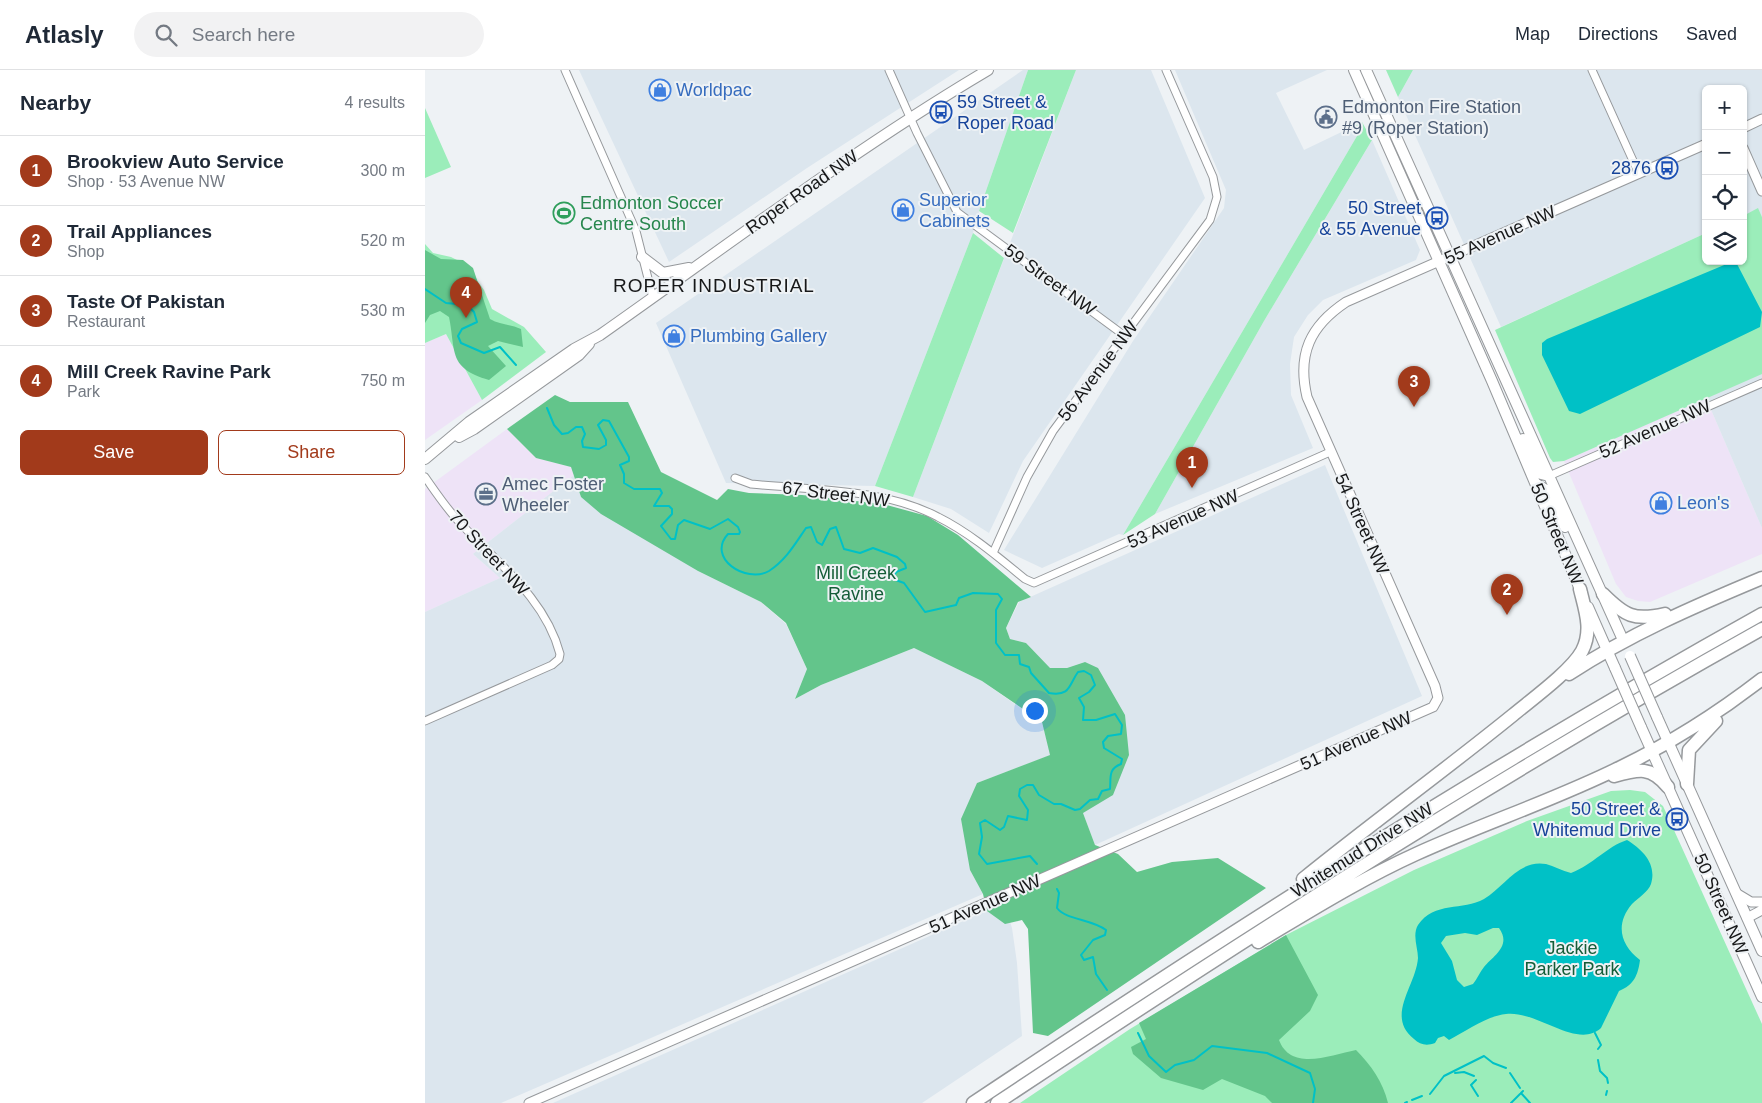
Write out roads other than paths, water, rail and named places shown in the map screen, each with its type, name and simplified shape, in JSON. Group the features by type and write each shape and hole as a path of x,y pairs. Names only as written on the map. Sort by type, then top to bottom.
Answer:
{"highway":[{"path":"1538,694 1623,640 1684,611 1762,578"},
{"path":"1257,916 1355,837 1433,779 1538,694 1574,662 1588,635 1587,616 1579,589"},
{"path":"1603,594 1625,614 1635,617 1645,618 1684,611"},
{"name":"Whitemud Drive NW","path":"973,1103 1257,916 1619,694 1762,614"},
{"name":"Whitemud Drive NW","path":"997,1103 1361,866 1654,689 1762,629"},
{"path":"1153,1000 1398,863 1474,828 1581,785 1652,751 1709,718 1757,683"},
{"path":"1687,784 1689,750 1705,731 1757,683"},
{"path":"1581,785 1624,773 1645,771 1656,774 1668,787"}],"main road":[{"name":"Roper Road NW","path":"425,459 444,445 469,422 574,349 595,338 910,118 988,70"},
{"name":"50 Street NW","path":"1354,70 1492,381 1579,589 1762,997"},
{"name":"50 Street NW","path":"1366,70 1762,951"},
{"path":"642,256 663,273 697,266"},
{"path":"1492,381 1513,416 1537,468 1541,474 1549,476"},
{"path":"1535,483 1540,484 1546,490 1573,543 1589,564"},
{"path":"1718,898 1735,919 1747,918"}],"street":[{"path":"565,70 636,231 653,298"},
{"name":"59 Street NW","path":"889,70 910,118 957,212 1125,336"},
{"name":"56 Avenue NW","path":"993,553 1027,477 1053,431 1210,220 1217,197 1213,177 1166,70"},
{"path":"1592,70 1639,174"},
{"path":"1747,126 1762,119"},
{"name":"55 Avenue NW","path":"1308,343 1323,322 1346,302 1702,146"},
{"path":"1747,157 1762,191"},
{"name":"54 Street NW","path":"1308,343 1305,354 1304,384 1310,404 1435,686 1438,700"},
{"name":"52 Avenue NW","path":"1549,476 1762,383"},
{"name":"53 Avenue NW","path":"1035,583 1330,452"},
{"name":"70 Street NW","path":"425,477 451,514 516,578 534,602 558,649 559,659 552,665 425,721"},
{"name":"67 Street NW","path":"735,478 751,484 890,499 939,517 993,553 1025,579 1035,583"},
{"name":"51 Avenue NW","path":"529,1103 1431,708 1438,700"},
{"path":"1736,894 1751,902 1762,902"},
{"path":"1747,918 1762,910"}],"water":[{"path":"1724,265 1738,265 1762,312 1760,327 1580,414 1569,411 1542,355 1542,343 1547,339"},
{"path":"1627,840 1643,853 1650,864 1652,877 1648,890 1632,904 1623,919 1622,934 1624,941 1640,960 1638,970 1632,983 1619,991 1601,1028 1591,1034 1580,1035 1518,1014 1506,1014 1484,1021 1449,1040 1444,1036 1438,1038 1435,1043 1424,1044 1414,1039 1406,1030 1402,1021 1402,1011 1418,958 1415,937 1416,929 1425,917 1440,909 1476,903 1491,894 1512,875 1528,866 1546,864 1571,873 1587,865","holes":["1493,928 1499,928 1503,940 1500,950 1484,967 1473,984 1464,987 1457,980 1452,961 1441,943 1446,936 1465,933 1477,935"]}],"waterway":[{"path":"425,289 446,303 467,305 474,312 477,322 462,329 458,336 461,343 484,353 500,347 516,365"},
{"path":"547,408 554,425 562,434 568,433 576,427 582,427 585,434 582,441 583,447 599,449 606,445 606,440 598,425 603,420 609,421 629,457 629,461 620,465 624,474 624,483 634,489 660,489 662,493 654,506 669,506 672,509 672,514 661,526 671,539 675,539 678,525 684,520 710,529 728,519 738,527 740,532 739,534 728,534 723,543 722,552 725,560 740,571 760,574 769,571 780,562 806,528 811,527 817,542 822,545 830,529 836,527 844,549 860,553 873,548 897,557 905,564 906,568 896,572 893,579 904,583 925,612 956,605 959,598 973,593 998,594 1002,599 996,610 996,643 1005,655 1019,655 1020,664 1029,667 1031,673 1049,693 1056,694 1065,691 1071,685 1078,672 1084,671 1091,675 1095,685 1089,692 1079,698 1084,707 1083,720 1096,720 1115,714 1122,725 1121,734 1108,736 1103,742 1104,748 1122,759 1121,764 1112,771 1110,789 1102,791 1098,799 1090,800 1080,809 1075,810 1061,804 1054,804 1039,795 1033,785 1027,785 1020,789 1019,796 1028,810 1027,820 1008,816 1004,827 1000,830 985,820 980,823 982,837 979,854 987,864 1030,856 1037,864"},
{"path":"1057,889 1059,893 1057,908 1061,912 1106,930 1105,935 1093,940 1081,955 1084,960 1093,957 1096,974 1107,990"},
{"path":"1138,1033 1149,1056 1166,1072 1175,1065 1194,1060 1212,1046 1267,1053 1310,1073 1315,1089 1313,1103"},
{"path":"1595,1033 1601,1045 1598,1049"},
{"path":"1430,1094 1444,1076 1484,1056 1493,1063 1506,1068"},
{"path":"1598,1060 1600,1071 1607,1078 1608,1083"},
{"path":"1455,1073 1464,1072 1474,1076"},
{"path":"1510,1073 1520,1088"},
{"path":"1476,1080 1471,1085 1478,1096"},
{"path":"1511,1103 1523,1091"},
{"path":"1606,1095 1607,1091"},
{"path":"1521,1093 1530,1103"},
{"path":"1412,1100 1422,1096"}],"place":[{"name":"Worldpac","path":"660,90"},
{"name":"59 Street & Roper Road","path":"941,112"},
{"name":"Edmonton Fire Station #9 (Roper Station)","path":"1326,117"},
{"name":"2876","path":"1667,168"},
{"name":"Superior Cabinets","path":"903,210"},
{"name":"Edmonton Soccer Centre South","path":"564,213"},
{"name":"50 Street & 55 Avenue","path":"1437,218"},
{"name":"Mill Creek Ravine Park","path":"466,318"},
{"name":"Plumbing Gallery","path":"674,336"},
{"name":"Taste Of Pakistan","path":"1414,407"},
{"name":"Brookview Auto Service","path":"1192,488"},
{"name":"Amec Foster Wheeler","path":"486,494"},
{"name":"Leon's","path":"1661,503"},
{"name":"Trail Appliances","path":"1507,615"},
{"name":"50 Street & Whitemud Drive","path":"1677,819"}],"district":[{"name":"ROPER INDUSTRIAL","path":"714,285"}],"park label":[{"name":"Mill Creek Ravine","path":"856,583"},
{"name":"Jackie Parker Park","path":"1572,958"}]}
